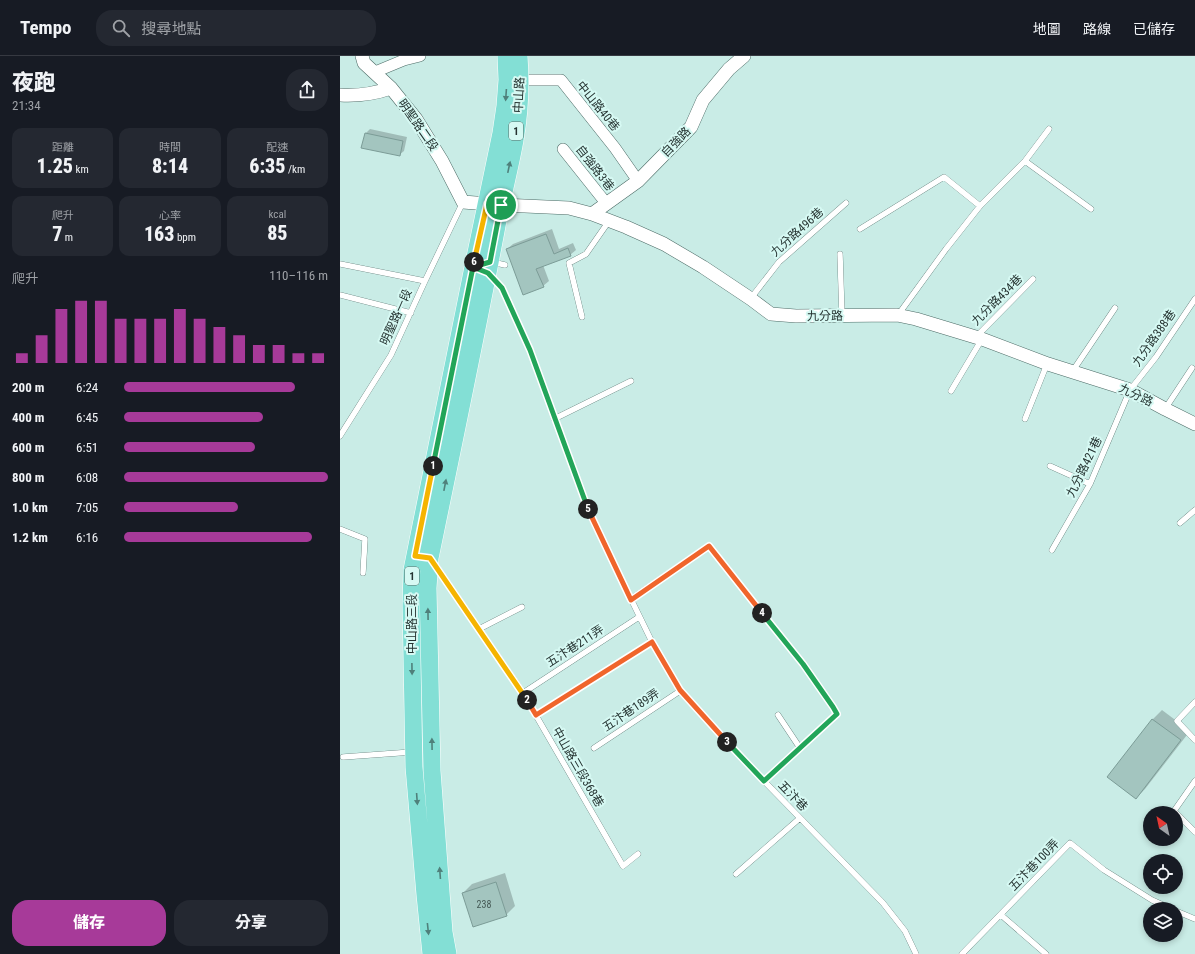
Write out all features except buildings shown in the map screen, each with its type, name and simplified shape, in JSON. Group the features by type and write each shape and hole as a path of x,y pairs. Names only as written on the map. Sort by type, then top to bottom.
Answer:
{"main road":[{"name":"中山路","path":"494,205 505,106 506,56"},
{"name":"中山路","path":"494,205 515,140 521,80 519,56"},
{"name":"中山路三段","path":"448,954 444,932 432,771 428,588 423,557 485,267 494,205"},
{"name":"中山路三段","path":"423,557 412,570 411,605 414,752 424,896 431,954"},
{"path":"424,896 441,894"}],"street":[{"name":"明聖路二段","path":"362,56 364,62 391,88 416,119 442,161 463,202"},
{"path":"375,72 404,60 420,56"},
{"name":"自強路","path":"592,214 638,181 691,127 703,100 729,69 743,56"},
{"name":"中山路40巷","path":"521,80 561,80 615,148 638,181"},
{"path":"340,95 354,96 377,93 391,88"},
{"name":"自強路3巷","path":"563,149 606,203"},
{"name":"九分路","path":"463,202 494,205 569,208 592,214 626,226 664,244 703,267 751,299 770,314 796,316 897,316 916,319 979,338 1048,364 1130,390 1195,424"}],"lane":[{"path":"897,316 946,249 980,206 1025,161 1049,129"},
{"path":"1025,161 1092,209"},
{"path":"860,229 944,177 980,206"},
{"name":"明聖路一段","path":"340,436 391,355 463,202"},
{"name":"九分路496巷","path":"751,299 779,262 846,204"},
{"path":"582,317 569,263 586,254 609,220"},
{"path":"840,254 842,316"},
{"path":"340,264 425,280"},
{"name":"五汴巷","path":"485,267 503,287 530,350 590,515 652,642 680,690 764,781 883,903 905,931 916,954"},
{"name":"九分路434巷","path":"951,391 979,338 1033,279"},
{"path":"340,295 411,312"},
{"name":"九分路388巷","path":"1130,390 1156,357 1195,299"},
{"path":"1072,372 1115,308"},
{"path":"1025,419 1048,364"},
{"path":"1165,409 1192,368"},
{"path":"554,419 631,381"},
{"name":"九分路421巷","path":"1052,550 1090,484 1130,390"},
{"path":"1050,466 1090,484"},
{"path":"1180,523 1195,510"},
{"path":"340,529 365,538 363,573"},
{"path":"631,600 709,546 803,664 837,714 764,781"},
{"name":"中山路三段368巷","path":"423,557 479,629 523,693 623,866 638,854"},
{"path":"479,629 522,607"},
{"name":"五汴巷211弄","path":"523,693 640,617"},
{"path":"536,715 652,642"},
{"name":"五汴巷189弄","path":"594,748 680,690"},
{"path":"1195,702 1176,721 1195,740"},
{"path":"778,715 800,748"},
{"path":"343,757 414,752"},
{"path":"1195,780 1174,811 1195,830"},
{"path":"736,874 800,818"},
{"name":"五汴巷100弄","path":"962,954 1070,843 1104,870 1156,902"},
{"path":"1183,914 1195,919"},
{"path":"1001,915 1046,954"}],"route":[{"path":"501,205 487,204 473,267 488,273 502,288 530,350 590,515 631,600 709,546 803,664 837,714 764,781 680,690 652,642 536,715 523,693 430,558 415,556 473,267 490,262 501,205"}]}
